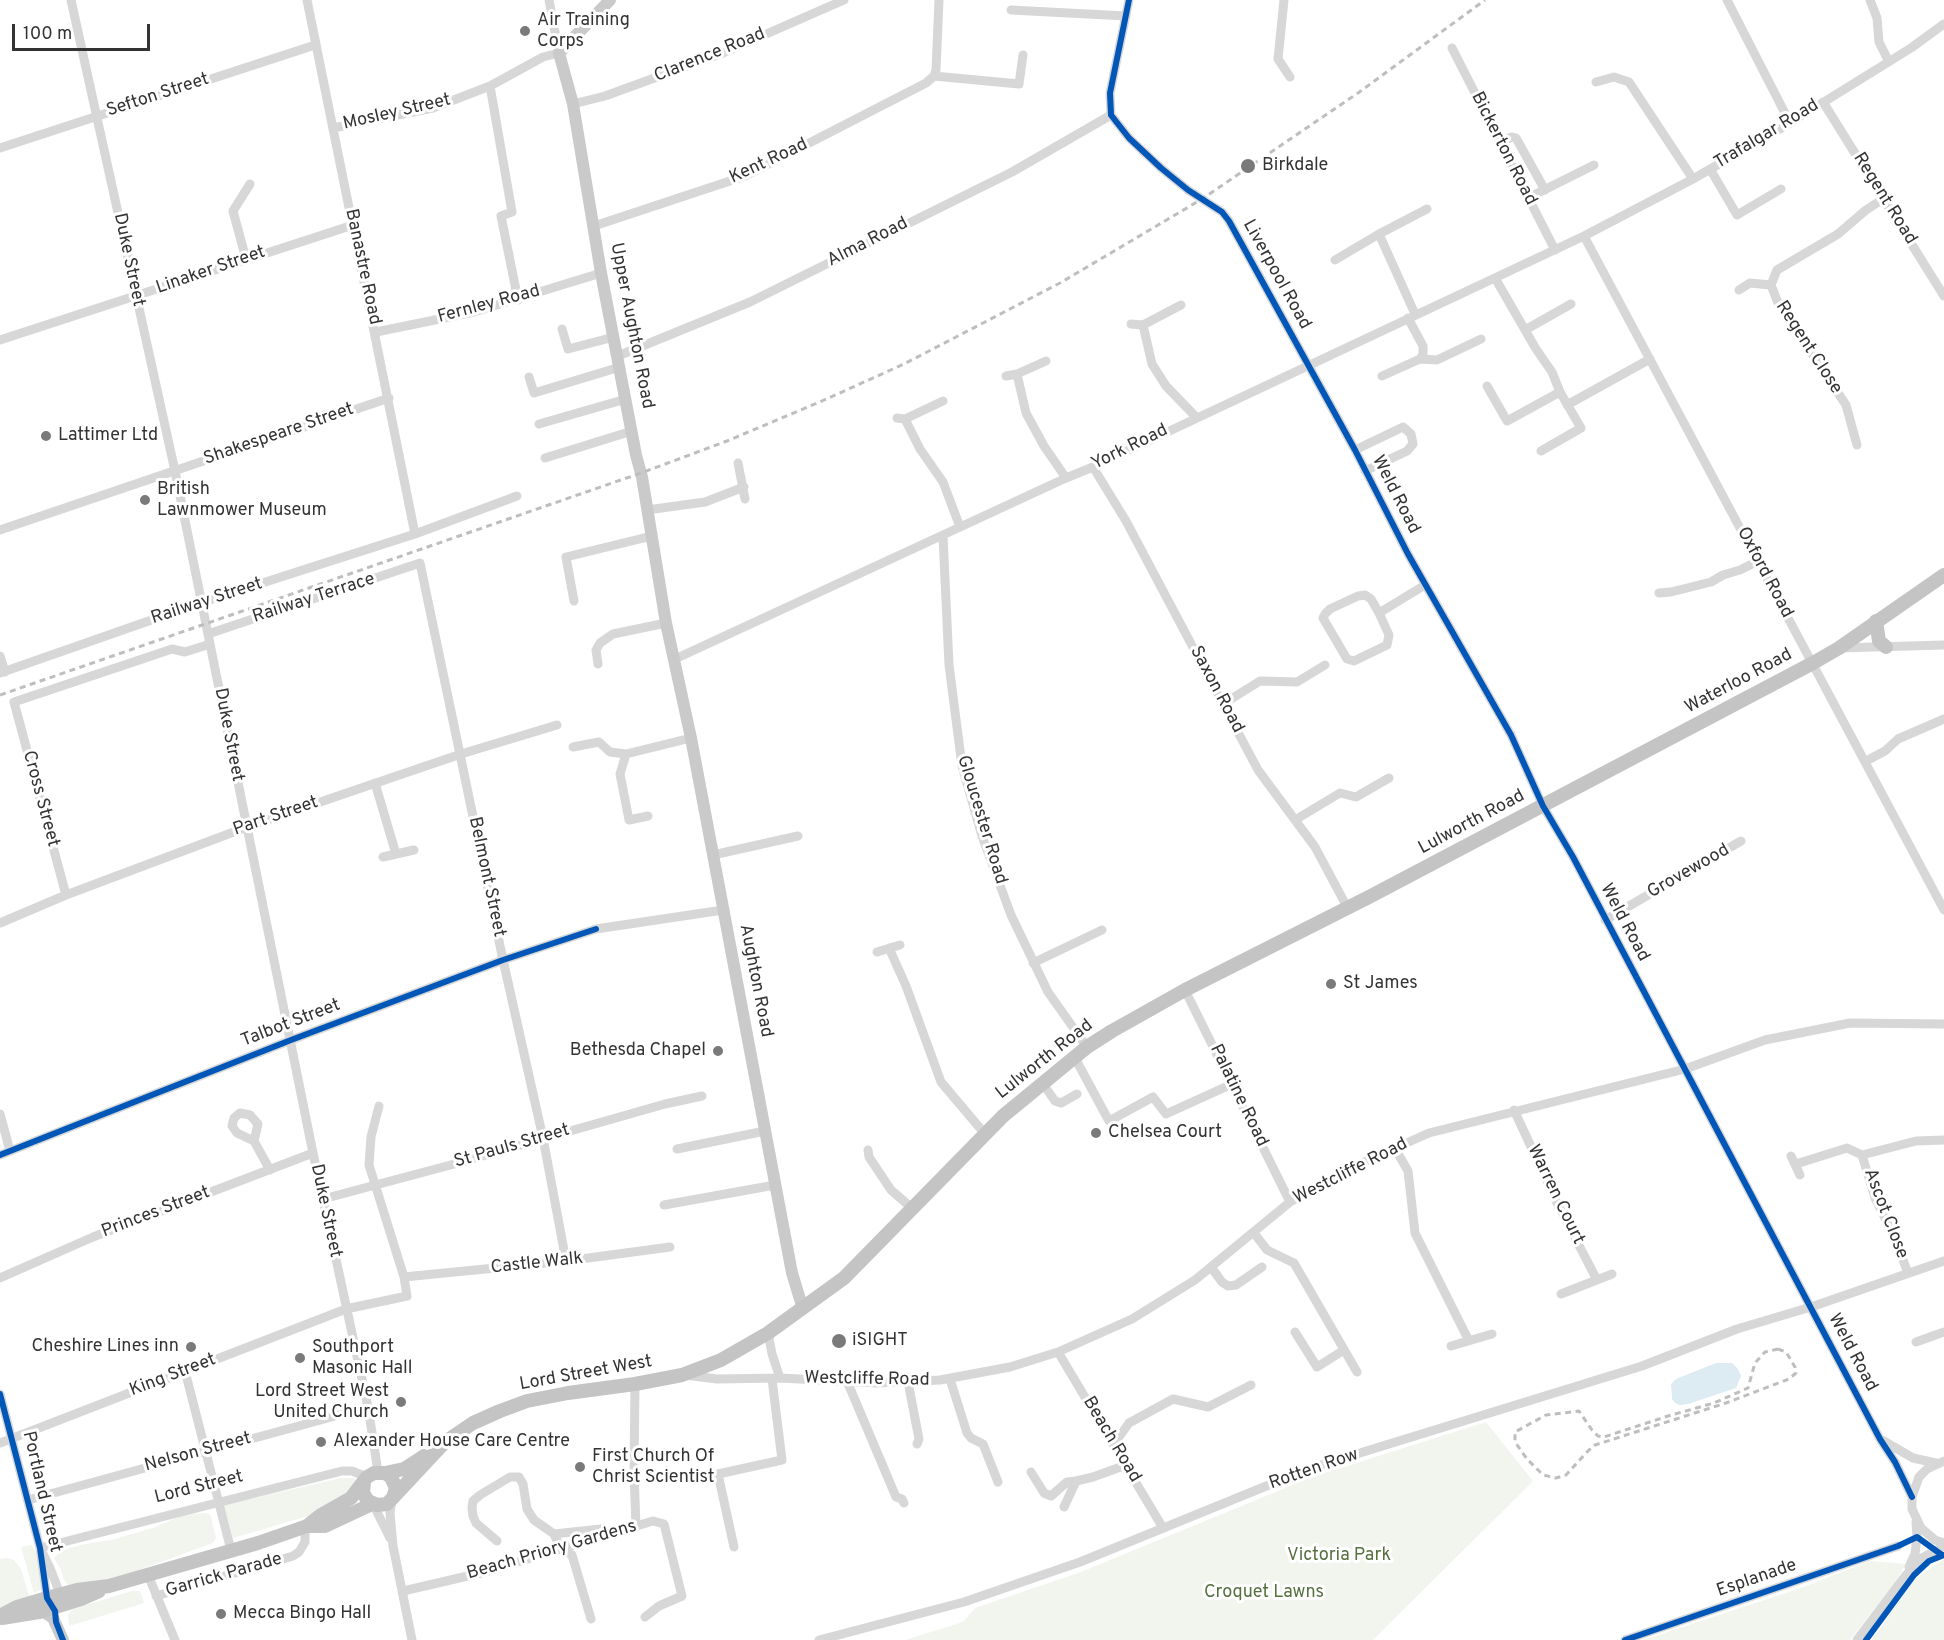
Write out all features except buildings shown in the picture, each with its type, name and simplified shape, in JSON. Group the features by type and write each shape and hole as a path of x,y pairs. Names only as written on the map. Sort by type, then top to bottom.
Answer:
{"highway":[{"name":"Waterloo Road","path":"1543,806 1813,663 1839,648 1944,575"},
{"path":"1876,621 1879,641 1886,647"},
{"name":"Lulworth Road","path":"682,1375 705,1368 768,1333 844,1278 1003,1116 1087,1047 1185,990 1543,806"},
{"name":"Lord Street West","path":"374,1476 404,1469 473,1424 527,1401 682,1375"},
{"name":"Lord Street West","path":"393,1498 437,1449"},
{"path":"0,1617 17,1607 52,1602 77,1590 109,1586 306,1526 325,1526 372,1504 382,1505 393,1498 396,1491 394,1482 374,1476"},
{"path":"372,1504 364,1496 374,1476"},
{"path":"306,1526 348,1500 374,1476"}],"main road":[{"path":"559,53 610,0"},
{"name":"Upper Aughton Road","path":"559,53 573,104 601,273 652,536 666,623 675,659"},
{"name":"Aughton Road","path":"675,659 792,1273 802,1310"},
{"path":"52,1602 62,1638"},
{"path":"52,1602 53,1618 62,1638"}],"street":[{"name":"Duke Street","path":"71,0 175,471 313,1153 368,1407 374,1476"},
{"name":"Banastre Road","path":"307,0 415,534"},
{"name":"Upper Aughton Road","path":"549,0 559,53"},
{"name":"Clarence Road","path":"573,104 604,96 723,53 844,0"},
{"path":"939,0 934,76 1019,84 1023,55"},
{"path":"1111,115 1110,93 1129,0"},
{"path":"1284,0 1278,59 1290,77"},
{"path":"1727,0 1790,123"},
{"path":"1870,0 1877,18 1879,42 1888,60"},
{"path":"1011,10 1126,16"},
{"name":"Trafalgar Road","path":"1584,236 1693,179 1790,123 1888,60 1911,48 1944,24"},
{"name":"Sefton Street","path":"0,148 315,45"},
{"name":"Bickerton Road","path":"1452,48 1555,250"},
{"name":"Mosley Street","path":"333,128 433,108 490,86 543,57 559,53"},
{"name":"Kent Road","path":"594,226 745,176 926,83 934,76"},
{"path":"1596,82 1614,76 1629,82 1693,179"},
{"path":"490,86 512,212 501,216 519,300"},
{"name":"Regent Road","path":"1823,102 1944,296"},
{"name":"Alma Road","path":"529,377 534,393 619,361 752,301 1012,172 1111,115"},
{"name":"Liverpool Road","path":"1111,115 1129,138 1161,168 1188,190 1222,212 1309,364"},
{"path":"1500,141 1516,138 1545,190"},
{"path":"1528,198 1594,165"},
{"path":"1710,169 1737,215 1781,189"},
{"path":"246,259 233,211 250,183"},
{"name":"Regent Close","path":"1857,445 1846,405 1778,303 1771,285 1777,270 1798,255 1838,234 1883,199"},
{"path":"1335,260 1427,208"},
{"name":"Linaker Street","path":"0,340 353,225"},
{"path":"1379,234 1422,346 1423,354 1420,359"},
{"name":"York Road","path":"675,659 1092,467 1584,236"},
{"name":"Oxford Road","path":"1584,236 1866,761 1940,893 1944,910"},
{"name":"Fernley Road","path":"375,332 474,312 601,273"},
{"path":"1496,278 1552,372 1560,392 1581,428 1542,451"},
{"path":"1739,290 1750,284 1771,285"},
{"path":"1525,330 1571,304"},
{"path":"1131,324 1143,325 1181,305"},
{"path":"1143,325 1152,364 1166,386 1196,417"},
{"path":"562,328 568,349 614,337"},
{"path":"1382,376 1420,359 1437,360 1481,339"},
{"path":"1567,405 1650,359"},
{"path":"1006,376 1017,374 1046,360"},
{"name":"Weld Road","path":"1309,364 1425,585 1511,735 1543,806 1573,857 1880,1438 1895,1462 1912,1497 1912,1509 1916,1520 1915,1554 1906,1575"},
{"path":"1017,374 1026,413 1044,446 1066,477"},
{"path":"1487,386 1507,421 1560,392"},
{"name":"Shakespeare Street","path":"0,530 388,398"},
{"path":"539,424 626,399"},
{"path":"943,401 901,418 943,482 960,528"},
{"path":"1356,450 1402,427 1411,434 1413,444 1407,451 1365,471"},
{"path":"545,458 632,431"},
{"path":"738,463 745,499"},
{"name":"Saxon Road","path":"1092,467 1126,521 1258,770 1315,847 1347,907"},
{"path":"647,510 705,502 744,488"},
{"name":"Railway Street","path":"2,673 200,603 415,534 518,496"},
{"path":"574,601 566,557 652,536"},
{"name":"Gloucester Road","path":"943,536 949,665 962,766 982,836 1011,915 1048,992 1087,1047"},
{"path":"1659,592 1671,592 1711,582 1758,561"},
{"name":"Railway Terrace","path":"14,702 172,649 185,652 209,639 420,563"},
{"name":"Belmont Street","path":"420,563 503,960 543,1138 566,1261"},
{"path":"1379,613 1425,585"},
{"path":"1365,595 1371,599 1379,613 1389,635 1387,645 1354,661 1347,659 1323,618 1330,609 1365,595"},
{"path":"598,664 597,650 600,643 613,634 666,623"},
{"path":"1839,648 1944,645"},
{"path":"0,656 2,673"},
{"path":"1223,704 1260,681 1297,682 1325,665"},
{"name":"Cross Street","path":"14,702 66,895"},
{"path":"1866,761 1885,751 1898,739 1944,719"},
{"name":"Part Street","path":"0,923 66,895 247,827 461,754 557,725"},
{"path":"573,747 599,742 610,752 626,754 691,738"},
{"path":"626,754 620,774 629,820 648,816"},
{"path":"1295,820 1340,793 1356,797 1389,778"},
{"path":"375,783 396,854"},
{"path":"713,855 798,837"},
{"name":"Grovewood","path":"1605,920 1741,841"},
{"path":"383,857 414,850"},
{"name":"Talbot Street","path":"0,1155 291,1040 503,960 596,929 723,910"},
{"path":"1034,963 1102,930"},
{"path":"877,952 900,945"},
{"path":"889,948 906,986 940,1082 985,1134"},
{"name":"Palatine Road","path":"1185,990 1290,1202"},
{"name":"Westcliffe Road","path":"682,1375 717,1379 776,1378 908,1382 950,1378 1010,1367 1058,1352 1132,1319 1195,1280 1290,1202 1348,1169 1429,1132 1685,1069 1765,1040 1850,1023 1944,1024"},
{"path":"1075,1058 1109,1121 1153,1097 1166,1114 1232,1084"},
{"path":"1043,1084 1055,1101 1061,1103 1077,1094"},
{"name":"St Pauls Street","path":"323,1199 665,1104 702,1096"},
{"path":"379,1106 371,1137 369,1165 404,1277"},
{"name":"Warren Court","path":"1514,1110 1559,1207 1597,1280"},
{"path":"0,1113 10,1151"},
{"path":"677,1149 765,1131"},
{"path":"254,1140 270,1170"},
{"name":"Ascot Close","path":"1800,1175 1793,1160 1847,1148 1862,1155 1916,1141 1944,1140"},
{"path":"1395,1148 1408,1171 1415,1233 1468,1339"},
{"path":"868,1150 869,1157 891,1190 913,1209"},
{"name":"Princes Street","path":"0,1278 93,1237 313,1153"},
{"name":"Ascot Close","path":"1862,1155 1875,1198 1893,1234 1908,1273"},
{"path":"664,1205 775,1185"},
{"path":"1254,1233 1267,1250 1294,1263 1358,1372"},
{"name":"Castle Walk","path":"404,1277 566,1261 670,1247"},
{"name":"Rotten Row","path":"819,1640 964,1602 1080,1562 1308,1469 1642,1366 1737,1329 1811,1307 1944,1261"},
{"path":"1211,1267 1222,1282 1228,1286 1236,1285 1262,1267"},
{"path":"1561,1294 1612,1274"},
{"name":"King Street","path":"0,1443 346,1309 407,1296 404,1277"},
{"path":"1295,1332 1317,1367 1344,1350"},
{"path":"1916,1342 1944,1332"},
{"path":"734,1547 718,1474 782,1460 776,1378 768,1333"},
{"path":"1451,1346 1468,1339 1492,1334"},
{"name":"Beach Road","path":"1058,1352 1163,1528"},
{"path":"185,1371 231,1550"},
{"path":"950,1378 967,1433 971,1438 983,1444 998,1482"},
{"path":"848,1381 896,1497 902,1499 904,1503"},
{"path":"908,1382 919,1439 917,1444"},
{"path":"635,1384 636,1527"},
{"path":"1114,1444 1129,1423 1173,1399 1208,1407 1251,1385"},
{"name":"Portland Street","path":"0,1394 13,1438 52,1602"},
{"name":"Nelson Street","path":"28,1500 368,1407"},
{"path":"1880,1438 1913,1458 1940,1462"},
{"path":"1912,1497 1919,1477 1940,1462"},
{"path":"1031,1472 1044,1493 1051,1496 1067,1482 1093,1477 1126,1465"},
{"name":"Lord Street","path":"40,1549 219,1501 347,1470 374,1476"},
{"path":"497,1541 476,1523 471,1508 480,1495 510,1477 519,1476 523,1484 527,1509 534,1520 554,1534 561,1550 572,1555 591,1619"},
{"path":"1064,1507 1076,1481"},
{"path":"393,1498 390,1513 393,1546 412,1640"},
{"path":"372,1504 393,1546"},
{"path":"1857,1640 1906,1575 1923,1558 1944,1544 1926,1534 1916,1520"},
{"name":"Beach Priory Gardens","path":"403,1591 485,1572 653,1521 664,1524 682,1596 659,1606 645,1617"},
{"name":"Garrick Parade","path":"156,1596 293,1556 299,1552 305,1542 306,1526"},
{"path":"554,1534 601,1529"},
{"name":"Esplanade","path":"1625,1640 1898,1546"},
{"name":"Portland Street","path":"40,1549 50,1568 52,1602"},
{"path":"148,1575 175,1640"}],"green space":[{"name":"Victoria Park","path":"1486,1422 1533,1481 1373,1640 905,1640 963,1622 975,1608 1081,1572 1312,1477"},
{"path":"341,1478 354,1478 357,1481 348,1495 315,1514 233,1538 224,1505"},
{"path":"210,1514 216,1538 213,1543 127,1574 68,1585 54,1558 62,1550 153,1528 183,1515"},
{"path":"32,1545 37,1555 42,1589 34,1593 21,1547"},
{"path":"0,1559 14,1560 21,1569 30,1599 0,1608"},
{"path":"1944,1559 1944,1640 1872,1640 1914,1580"},
{"path":"1870,1561 1906,1564 1895,1582 1850,1640 1643,1640 1801,1588"},
{"path":"132,1591 140,1591 144,1603 69,1626 68,1615 73,1609"}],"shaded area":[{"path":"1716,1363 1732,1363 1738,1369 1741,1376 1736,1388 1688,1404 1675,1403 1672,1399 1671,1384 1676,1379"}],"railway":[{"path":"0,695 641,473 727,441 904,364 1060,283 1202,199 1358,93 1485,0"},
{"path":"1778,1349 1786,1352 1795,1367 1796,1373 1789,1379 1726,1403 1595,1445 1566,1475 1556,1478 1543,1475 1527,1459 1515,1442 1515,1432 1546,1415 1579,1411 1592,1430 1598,1436 1604,1437 1714,1403 1748,1388 1755,1363 1765,1352 1778,1349"}],"cycle path":[{"path":"1129,0 1110,93 1111,115 1129,138 1161,168 1188,190 1222,212 1229,221 1355,450 1408,554 1511,735 1543,806 1573,857 1912,1497"},
{"path":"0,1155 291,1040 503,960 596,929"},
{"path":"0,1394 40,1548 47,1598 55,1611 56,1622 63,1640"},
{"path":"1625,1640 1898,1546 1917,1537 1942,1555"},
{"path":"1866,1640 1914,1575 1929,1561 1944,1555"}],"place":[{"name":"Air Training Corps","path":"525,31"},
{"name":"Birkdale","path":"1248,166"},
{"name":"Lattimer Ltd","path":"46,436"},
{"name":"British Lawnmower Museum","path":"145,500"},
{"name":"St James","path":"1331,984"},
{"name":"Bethesda Chapel","path":"718,1051"},
{"name":"Chelsea Court","path":"1096,1133"},
{"name":"iSIGHT","path":"839,1341"},
{"name":"Cheshire Lines inn","path":"191,1347"},
{"name":"Southport Masonic Hall","path":"300,1358"},
{"name":"Lord Street West United Church","path":"401,1402"},
{"name":"Alexander House Care Centre","path":"321,1442"},
{"name":"First Church Of Christ Scientist","path":"580,1467"},
{"name":"Mecca Bingo Hall","path":"221,1614"}],"park label":[{"name":"Croquet Lawns","path":"1264,1593"}]}
